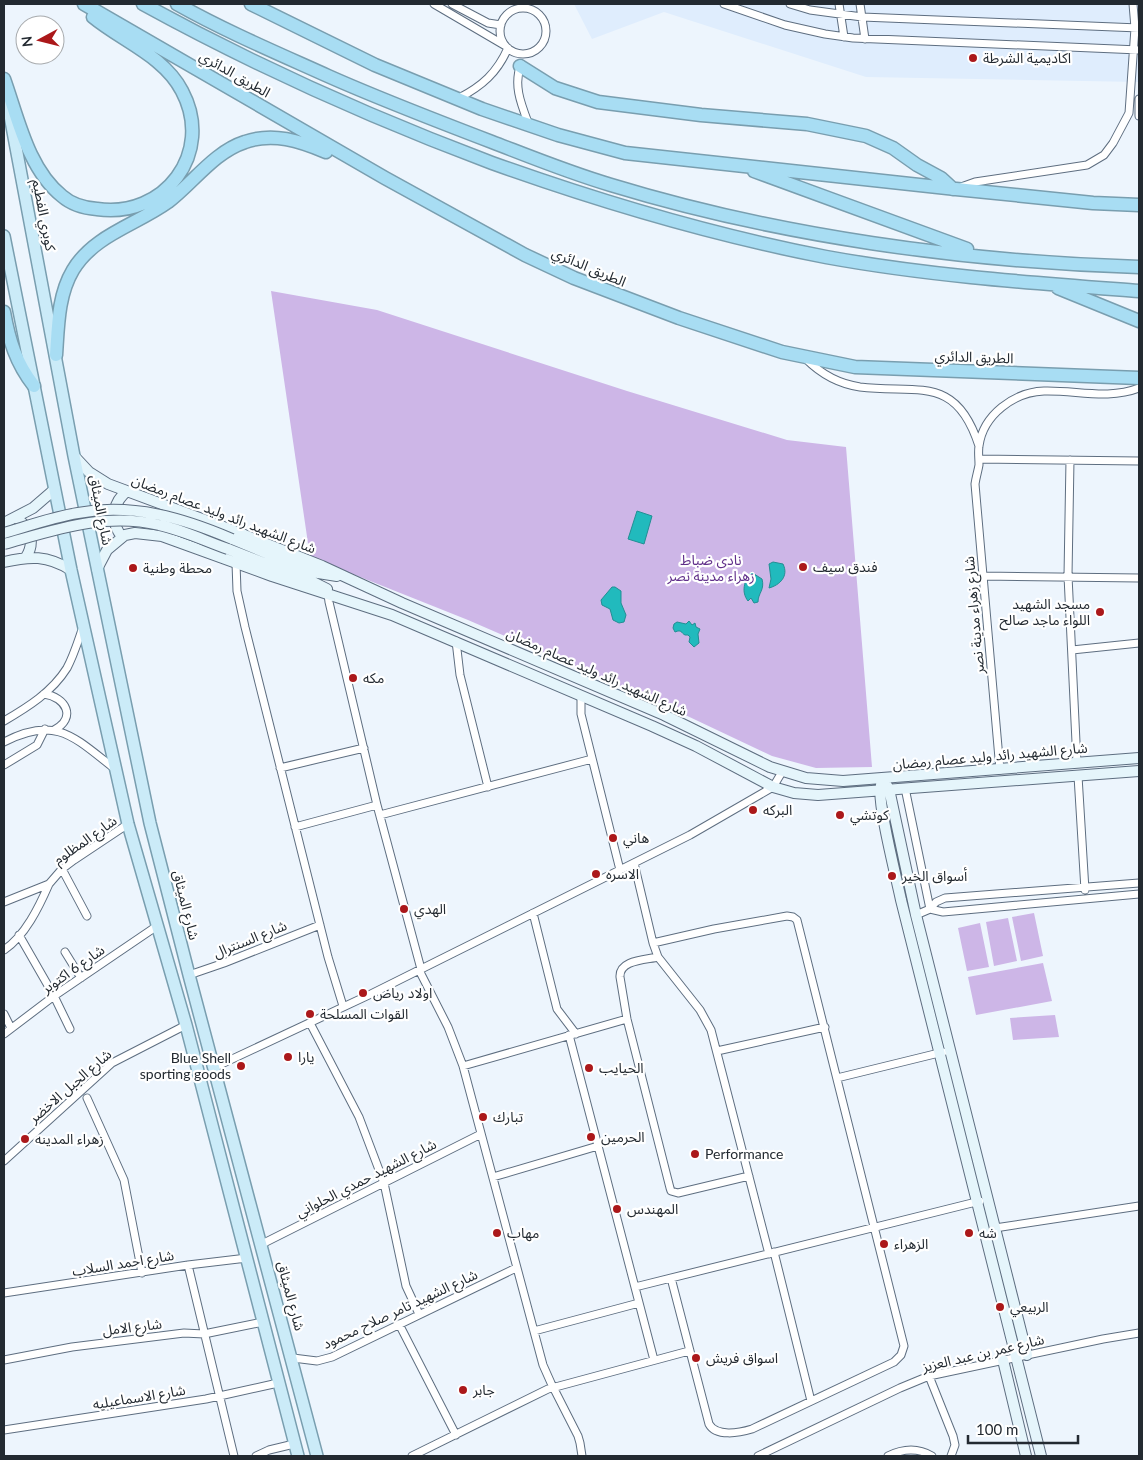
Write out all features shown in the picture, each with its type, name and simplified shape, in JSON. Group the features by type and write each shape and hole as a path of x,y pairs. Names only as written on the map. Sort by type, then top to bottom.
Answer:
{"highway":[{"path":"4,80 32,157 45,178 62,197 84,207 106,211 122,210 137,207 148,202 168,188 183,168 190,151 192,138 191,116 182,91 155,61 101,24 77,4"},
{"name":"الطريق الدائري","path":"84,4 385,178 525,255 574,278 679,318 804,357 855,367 1139,378"},
{"name":"الطريق الدائري","path":"143,4 258,65 426,138 597,199 711,232 826,257 958,276 1139,290"},
{"path":"177,4 362,91 532,158 611,185 696,208 870,243 1050,264 1139,267"},
{"path":"250,4 375,64 498,115 567,137 625,152 955,189 1094,203 1139,205"},
{"path":"263,4 275,16"},
{"path":"520,66 555,88 598,102 701,115 798,123 866,136 893,148 955,189"},
{"path":"56,355 62,297 72,272 82,259 103,239 169,201 210,164 234,146 256,139 277,137 289,139 314,146 385,178"},
{"path":"739,165 994,258"},
{"path":"1052,284 1139,321"},
{"path":"4,312 14,353 34,386"}],"main road":[{"name":"كوبري الفطيم","path":"4,80 56,355"},
{"path":"4,236 83,627 128,824 186,1025 298,1456"},
{"name":"شارع الميثاق","path":"56,355 74,456 148,814 188,974 318,1456"},
{"path":"273,1364 278,1366 284,1365 292,1357"},
{"path":"282,1397 290,1389 301,1390"}],"street":[{"path":"434,4 518,54 534,51 542,44 546,34 545,24 532,7 516,9 504,18 501,25 502,39 507,47"},
{"path":"452,4 488,23 501,25"},
{"path":"724,4 785,25 844,37 1136,49"},
{"path":"790,4 810,10 862,17 1137,28"},
{"path":"839,4 844,37"},
{"path":"860,4 865,39"},
{"path":"955,189 976,182 1088,165 1100,159 1113,143 1129,113 1137,28 1133,4"},
{"path":"459,98 475,90 491,76 498,68 507,47"},
{"path":"525,54 517,81 518,96 529,125"},
{"path":"1139,99 1139,116"},
{"path":"804,357 822,372 849,385 869,388 921,389 943,396 955,404 965,415 973,428 979,446"},
{"path":"979,446 984,429 994,414 1007,403 1021,396 1044,391 1115,394 1139,388"},
{"name":"شارع زهراء مدينة نصر","path":"979,446 975,484 1000,770"},
{"name":"شارع الشهيد رائد وليد عصام رمضان","path":"74,456 95,477 108,484 237,532 343,576 664,715 782,772 806,778 831,781 884,779 1139,758"},
{"path":"979,459 1139,462"},
{"path":"1070,460 1068,576 1077,763"},
{"path":"4,523 33,508 55,489"},
{"path":"97,569 107,550 122,537 115,524 114,515 119,499 127,491"},
{"path":"4,533 92,511 118,509 174,517 202,526 230,544 315,583 334,596 328,602 377,805 420,970 448,1027 464,1066 543,1365 578,1436 582,1456"},
{"path":"15,518 26,526 30,534 30,548 26,557"},
{"path":"4,544 72,525 115,520 158,524 230,544 312,572 328,576 343,576"},
{"name":"شارع الشهيد رائد وليد عصام رمضان","path":"122,537 135,533 162,536 392,615 687,742 773,787 794,793 812,795 1139,771"},
{"path":"4,562 26,557 48,559 71,570"},
{"path":"236,563 236,591 328,957 343,1006"},
{"path":"983,576 1139,578"},
{"path":"4,721 44,694 57,682 67,667 83,627"},
{"path":"456,641 460,675 488,787"},
{"path":"488,655 493,642"},
{"path":"1072,650 1139,643"},
{"path":"44,694 58,698 66,708 64,722 54,730"},
{"path":"580,695 580,710 620,870"},
{"path":"4,765 37,745 45,729"},
{"path":"4,742 29,731 54,730 75,738 115,769"},
{"path":"280,768 364,748"},
{"path":"380,814 592,759"},
{"path":"213,1068 420,970 690,835 773,787 782,772"},
{"path":"1078,776 1085,898"},
{"path":"884,779 884,790 902,900 1042,1456"},
{"path":"905,788 930,909"},
{"path":"884,790 1027,1355"},
{"path":"295,827 377,805"},
{"name":"شارع المظلوم","path":"4,902 49,884 62,869 128,824"},
{"path":"634,863 653,943 658,956 703,1015 711,1030 811,1401"},
{"path":"62,869 87,916"},
{"path":"916,915 930,909 936,902 945,898 1139,883"},
{"path":"4,950 19,935 35,913 49,884"},
{"path":"930,909 943,912 1139,894"},
{"path":"902,900 912,897"},
{"path":"533,913 557,1009 573,1034 598,1146 654,1360"},
{"path":"653,943 714,929 787,916 797,920 904,1346 901,1355 894,1362 744,1432 736,1433 714,1430 709,1424 671,1278"},
{"name":"شارع السنترال","path":"188,974 224,963 320,925"},
{"name":"شارع 6 اكتوبر","path":"4,1034 54,996 157,926"},
{"path":"19,935 54,996 70,1029"},
{"path":"65,952 82,978"},
{"path":"658,956 627,964 622,967 620,972 628,1019 671,1191 678,1193 749,1176"},
{"path":"4,1014 11,1028"},
{"path":"464,1066 628,1019"},
{"path":"310,1023 356,1109 384,1183 406,1286 420,1314"},
{"name":"شارع الجبل الاخضر","path":"4,1161 112,1063 186,1025"},
{"path":"717,1051 825,1028"},
{"path":"837,1078 950,1050"},
{"path":"87,1098 124,1180 142,1273"},
{"name":"شارع الشهيد حمدي الحلواني","path":"262,1244 481,1134"},
{"path":"492,1177 598,1146"},
{"path":"635,1287 988,1199"},
{"path":"995,1228 1139,1206"},
{"name":"شارع احمد السلاب","path":"4,1293 247,1258"},
{"path":"188,1266 234,1456"},
{"name":"شارع الشهيد تامر صلاح محمود","path":"292,1357 310,1361 325,1359 516,1268"},
{"path":"534,1331 639,1303"},
{"name":"شارع الامل","path":"4,1360 72,1347 184,1333 204,1334 263,1322"},
{"path":"398,1324 456,1435"},
{"name":"شارع عمر بن عبد العزيز","path":"758,1456 891,1392 929,1376 1016,1357 1139,1334"},
{"path":"412,1456 553,1388 690,1350"},
{"path":"1003,1360 1026,1456"},
{"path":"929,1376 954,1436 955,1445 951,1456"},
{"name":"شارع الاسماعيليه","path":"4,1430 220,1397 278,1383"},
{"path":"256,1456 269,1450 294,1444"},
{"path":"888,1456 902,1450 914,1450 932,1456"}],"shaded area":[{"name":"اكاديمية الشرطة","path":"574,4 1139,4 1139,82 866,77 664,12 592,39"}],"green space":[{"name":"نادى ضباط زهراء مدينة نصر","path":"271,291 377,310 627,391 787,440 846,447 872,767 816,768 772,756 662,704 468,620 310,557"},
{"path":"1034,913 1043,956 1021,961 1012,917"},
{"path":"1008,918 1017,961 994,966 986,922"},
{"path":"980,923 989,967 967,971 958,928"},
{"path":"1043,963 1052,1001 976,1015 968,977"},
{"path":"1055,1015 1059,1037 1013,1040 1010,1018"}],"water":[{"path":"637,511 652,516 644,544 628,539"},
{"path":"773,562 783,564 785,572 777,585 769,588 771,579 769,564"},
{"path":"751,572 762,579 763,583 758,602 754,603 751,598 748,601 744,590 745,583"},
{"path":"612,587 621,591 621,603 626,615 624,622 619,623 613,620 610,609 602,605 601,600"},
{"path":"689,621 692,625 695,623 696,627 700,629 698,634 699,643 694,647 689,642 690,637 688,635 680,631 675,632 673,628 677,622 686,624"}],"place":[{"name":"اكاديمية الشرطة","path":"973,58"},
{"name":"فندق سيف","path":"803,567"},
{"name":"محطة وطنية","path":"133,568"},
{"name":"مسجد الشهيد اللواء ماجد صالح","path":"1100,612"},
{"name":"مكه","path":"353,678"},
{"name":"البركه","path":"753,810"},
{"name":"كوتشي","path":"840,815"},
{"name":"هاني","path":"613,838"},
{"name":"الاسره","path":"596,874"},
{"name":"أسواق الخير","path":"892,876"},
{"name":"الهدي","path":"404,909"},
{"name":"اولاد رياض","path":"363,993"},
{"name":"القوات المسلحة","path":"310,1014"},
{"name":"يارا","path":"288,1057"},
{"name":"Blue Shell sporting goods","path":"241,1066"},
{"name":"الحيايب","path":"589,1068"},
{"name":"تبارك","path":"483,1117"},
{"name":"الحرمين","path":"591,1137"},
{"name":"زهراء المدينه","path":"25,1139"},
{"name":"Performance","path":"695,1154"},
{"name":"المهندس","path":"617,1209"},
{"name":"مهاب","path":"497,1233"},
{"name":"شه","path":"969,1233"},
{"name":"الزهراء","path":"884,1244"},
{"name":"الربيعي","path":"1000,1307"},
{"name":"اسواق فريش","path":"696,1358"},
{"name":"جابر","path":"463,1390"}]}
